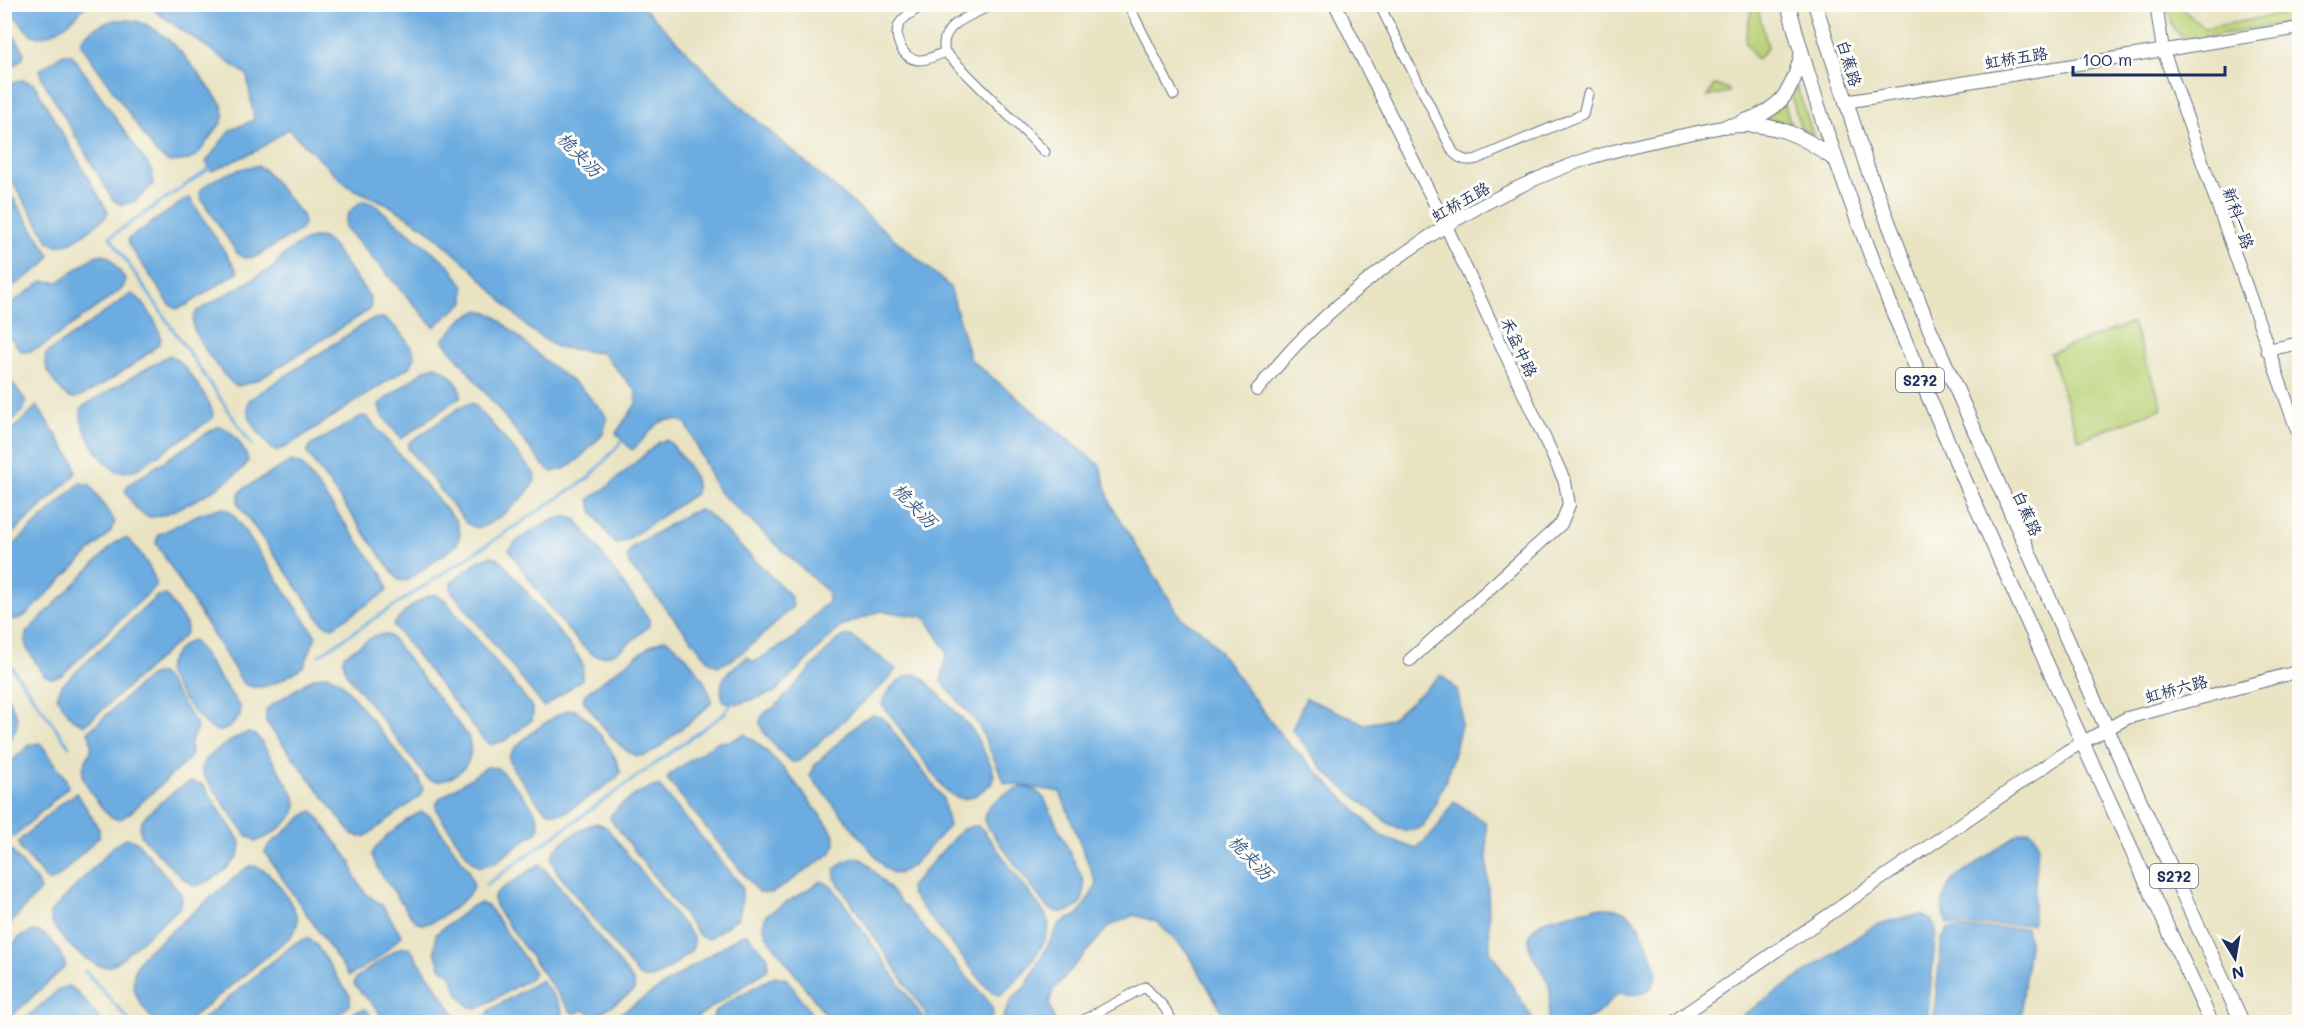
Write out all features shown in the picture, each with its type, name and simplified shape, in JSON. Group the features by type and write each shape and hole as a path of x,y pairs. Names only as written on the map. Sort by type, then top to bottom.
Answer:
{"main road":[{"name":"S272","path":"1788,4 1801,54 1835,160 1862,236 1916,370 2082,743 2211,1023"},
{"name":"白蕉路","path":"1815,4 1867,167 1928,325 2107,729 2241,1023"},
{"path":"1727,126 1752,118 1779,103 1792,87 1801,54"},
{"path":"1727,126 1744,124 1787,131 1806,139 1835,160"}],"street":[{"path":"927,4 905,18 899,25 898,42 902,50 914,60 920,61 945,52"},
{"path":"994,4 950,28 943,39 945,52 1044,152"},
{"path":"1128,4 1174,95"},
{"name":"禾益中路","path":"1335,4 1446,226 1565,482 1569,505 1561,524 1410,660"},
{"path":"1379,4 1453,152 1460,159 1470,161 1477,159 1583,114 1588,94"},
{"name":"新科一路","path":"2156,4 2163,50 2300,439"},
{"name":"虹桥五路","path":"1845,102 2300,28"},
{"name":"虹桥五路","path":"1257,390 1299,342 1346,300 1396,260 1446,226 1512,191 1581,161 1654,141 1727,126"},
{"path":"2267,350 2300,343"},
{"name":"虹桥六路","path":"1673,1023 2067,751 2127,718 2300,671"},
{"path":"1080,1023 1146,987 1164,1007 1173,1023"}],"green space":[{"path":"1752,5 1757,6 1768,47 1757,60 1745,42"},
{"path":"2168,5 2177,5 2205,28 2299,11 2299,21 2193,39 2186,38 2174,28"},
{"path":"1714,85 1729,89 1729,92 1707,97"},
{"path":"1797,87 1813,135 1801,129 1791,96"},
{"path":"1785,104 1791,125 1769,120 1767,115"},
{"path":"2132,323 2163,408 2079,440 2050,353"}],"water":[{"path":"5,5 86,5 65,26 38,37 30,34"},
{"name":"桅夹沥","path":"152,5 641,5 740,106 950,287 970,359 1100,466 1111,505 1181,618 1207,635 1283,738 1381,836 1416,849 1435,831 1454,801 1486,823 1490,951 1535,1022 1228,1022 1188,953 1157,922 1134,915 1109,926 1053,990 1049,1003 1055,1022 1001,1022 1012,999 1025,987 1060,923 1078,915 1097,885 1060,792 1005,783 978,724 941,681 947,651 925,617 881,611 841,626 775,692 739,704 723,701 721,686 730,670 747,657 754,662 793,639 828,603 828,592 717,490 686,423 676,420 661,422 632,450 616,433 636,404 636,391 602,353 556,347 528,328 473,270 426,228 387,204 349,187 288,129 258,150 212,171 206,162 230,130 254,120 247,75 156,12"},
{"path":"114,20 139,22 165,37 197,71 222,105 224,115 221,123 198,154 189,160 169,162 157,154 80,43 91,31"},
{"path":"5,24 24,54 22,59 5,72"},
{"path":"63,54 73,56 152,171 153,185 134,202 122,205 113,200 42,79 40,70"},
{"path":"24,80 34,84 108,212 105,218 86,233 63,245 50,243 5,170 5,88 16,81"},
{"path":"258,166 265,170 302,215 304,224 301,230 255,257 244,258 237,253 202,200 200,192 210,182 226,174"},
{"path":"5,186 50,255 44,265 5,292"},
{"path":"189,197 238,272 177,309 170,305 129,245 128,239"},
{"path":"362,201 371,202 448,264 464,286 464,302 434,327 345,227 348,215"},
{"path":"317,237 331,244 370,297 371,307 260,379 239,386 233,384 198,338 193,324 195,314 274,267 293,248"},
{"path":"103,254 110,258 126,280 122,289 41,347 26,352 21,351 5,331 5,308 43,281 58,282 95,256"},
{"path":"131,294 141,301 151,315 159,330 160,342 145,356 90,392 79,397 67,396 49,373 45,362 46,354"},
{"path":"480,310 494,315 544,360 580,387 604,413 607,420 603,434 578,460 566,468 552,472 544,466 443,340 463,318"},
{"path":"382,318 388,321 406,340 414,356 409,367 286,447 275,451 272,449 251,419 248,412 249,400 367,322"},
{"path":"169,355 182,365 197,383 209,403 213,418 139,468 126,472 116,471 104,460 92,443 83,425 81,409"},
{"path":"436,366 456,382 461,396 401,439 381,414 379,404 426,369"},
{"path":"4,372 26,401 24,409 5,428"},
{"path":"471,403 534,473 535,479 532,486 510,509 492,522 477,528 467,524 408,448 409,443 462,406"},
{"path":"37,406 74,462 76,472 5,540 5,437"},
{"path":"362,416 367,417 457,522 460,534 456,546 406,581 396,577 307,453 310,446"},
{"path":"219,427 233,434 240,444 248,460 244,467 220,486 188,504 159,516 150,517 141,513 125,491 128,485"},
{"path":"665,440 670,442 692,473 696,493 625,541 616,544 592,511 589,499 606,488 658,443"},
{"path":"291,461 302,465 383,575 387,587 383,594 333,627 321,621 238,504 239,494 243,489"},
{"path":"80,483 90,485 115,522 110,532 27,614 17,619 6,619 5,553"},
{"path":"220,508 227,509 233,514 316,636 304,666 266,686 250,686 243,683 156,543 158,535 199,514"},
{"path":"698,510 707,513 790,595 793,606 736,657 718,666 710,662 629,564 627,556 632,547"},
{"path":"568,516 577,520 649,619 649,626 619,651 612,654 598,656 589,652 578,641 551,609 509,550 519,539 535,529"},
{"path":"125,538 145,560 156,586 63,674 54,678 47,677 26,647 26,633 115,543"},
{"path":"492,556 500,559 583,665 582,679 544,707 451,590 451,583 454,580 480,560"},
{"path":"435,594 445,600 530,704 533,711 532,720 506,740 491,745 482,738 393,625 412,606"},
{"path":"166,595 186,624 187,630 184,636 85,725 72,719 57,697 62,685 157,596"},
{"path":"383,634 390,636 468,736 471,750 469,759 462,770 451,778 438,781 426,777 346,673 344,656 374,636"},
{"path":"844,636 851,636 896,669 890,678 799,761 793,762 765,734 760,725 762,715 775,707 837,640"},
{"path":"664,639 678,648 694,666 707,687 711,703 656,750 639,756 632,754 617,742 583,700 585,694 650,646"},
{"path":"193,640 240,707 240,716 221,731 212,728 197,715 175,687 167,672 176,653"},
{"path":"160,674 165,678 196,723 197,729 190,743 191,754 189,759 130,813 115,819 100,806 83,776 84,764 91,746 88,732 149,676"},
{"path":"916,674 923,678 972,729 992,767 994,776 991,784 974,796 964,799 947,792 882,704 895,684 905,677"},
{"path":"326,675 342,683 418,778 423,789 420,796 366,836 352,834 266,722 266,711 269,707 313,678"},
{"path":"1441,675 1457,690 1461,708 1461,725 1449,772 1431,813 1423,826 1405,831 1388,823 1327,774 1292,729 1306,698 1365,724 1391,719"},
{"path":"5,692 16,715 17,725 5,746"},
{"path":"572,709 585,718 609,747 619,766 620,773 616,779 566,812 549,812 540,805 513,769 509,758 518,745 536,729"},
{"path":"873,715 883,718 943,798 949,826 912,866 898,874 885,868 810,776 815,765 862,720"},
{"path":"248,733 255,735 261,741 295,797 296,804 293,815 284,825 256,841 246,835 204,776 202,769 204,762 215,752"},
{"path":"744,734 779,764 828,825 835,840 830,854 772,893 759,892 755,888 667,779 670,774 717,742 731,741"},
{"path":"39,743 66,779 68,787 14,837 9,837 5,831 5,767 30,745"},
{"path":"487,767 497,768 502,772 533,808 539,824 538,831 494,863 480,867 471,861 438,813 436,806 439,799"},
{"path":"192,782 203,785 241,843 237,857 225,870 195,886 182,878 142,837 140,828 144,818 156,806 172,793"},
{"path":"659,786 742,888 739,917 709,939 700,936 610,817 618,807 632,797"},
{"path":"1025,787 1036,791 1044,798 1084,882 1082,900 1078,906 1069,911 1059,912 1046,906 987,826 984,817 990,806 1007,794"},
{"path":"77,793 99,829 99,837 56,879 49,882 20,849 18,842 61,803"},
{"path":"313,811 351,862 355,877 366,894 382,905 402,936 376,960 349,976 265,853 268,846 306,814"},
{"path":"422,812 430,816 468,869 474,886 466,897 452,909 430,923 422,924 412,918 378,869 372,855 379,844 394,830"},
{"path":"597,823 606,827 693,937 693,948 690,952 657,976 643,978 637,974 558,873 552,860 554,852 564,841 578,831"},
{"path":"978,826 983,830 1045,914 1049,925 1037,955 1000,996 988,989 911,894 910,887 961,830"},
{"path":"2029,831 2036,837 2038,846 2032,924 1958,926 1947,923 1943,912 1943,900 1953,880 2019,833"},
{"path":"126,838 137,842 179,891 182,898 181,906 116,963 104,967 87,959 62,937 50,913 114,846"},
{"path":"4,842 37,882 40,890 5,927"},
{"path":"856,857 865,861 989,1002 993,1011 992,1022 931,1022 835,878 835,869"},
{"path":"540,864 634,982 634,991 599,1014 593,1015 584,1010 574,1014 570,1011 496,908 493,899 497,892"},
{"path":"251,866 258,867 272,877 290,902 297,916 297,925 290,937 187,1022 155,1022 142,1006 135,990 133,982 137,964 143,955"},
{"path":"821,881 832,886 926,1022 831,1022 766,935 763,925 766,915"},
{"path":"481,903 488,906 534,972 531,978 477,1009 464,1002 451,975 440,967 435,951 436,934 472,906"},
{"path":"1597,908 1621,910 1636,922 1654,962 1655,981 1643,993 1618,993 1602,1010 1588,1019 1549,1022 1549,986 1533,956 1529,943 1531,932 1548,919"},
{"path":"1921,915 1931,920 1936,930 1927,1022 1744,1022 1743,1015 1875,925"},
{"path":"2026,928 2029,942 2020,1022 1933,1022 1942,939 1948,929"},
{"path":"33,931 49,939 66,966 5,1022 5,952 20,937"},
{"path":"747,934 768,957 768,969 690,1022 607,1022 739,936"},
{"path":"307,938 315,943 350,996 350,1005 329,1022 199,1022 294,944"},
{"path":"408,947 460,1022 384,1022 374,1006 354,984 356,978 399,948"},
{"path":"775,976 787,979 817,1022 712,1022 714,1013 731,1000"},
{"path":"541,980 559,1005 565,1022 482,1022 490,1010"},
{"path":"68,986 75,990 103,1022 22,1022 58,990"},
{"path":"366,1009 375,1022 342,1022 354,1012"}],"waterway":[{"path":"213,166 110,237 252,445"},
{"path":"319,655 590,477 624,439"},
{"path":"4,657 69,746"},
{"path":"486,885 724,714 734,699"},
{"path":"85,971 131,1022"}]}
